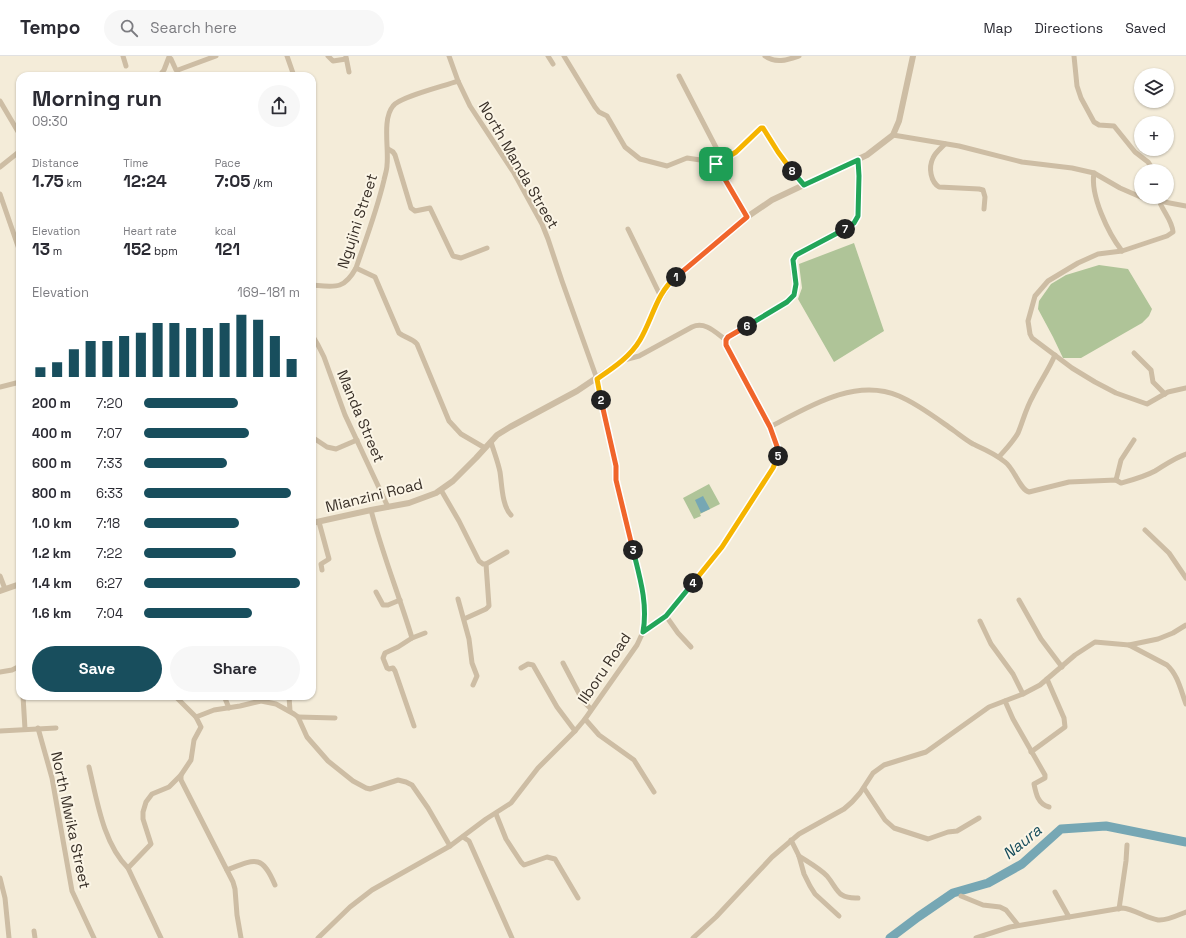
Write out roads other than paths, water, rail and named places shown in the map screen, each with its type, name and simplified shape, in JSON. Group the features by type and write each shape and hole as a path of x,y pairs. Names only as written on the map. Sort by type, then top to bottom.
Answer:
{"street":[{"path":"123,56 126,66"},
{"path":"162,72 169,57 178,70 216,56"},
{"path":"287,56 293,72"},
{"path":"328,56 332,61 346,58 349,72"},
{"name":"North Manda Street","path":"449,56 458,81 470,106 514,173 542,224 597,379"},
{"path":"548,56 553,64"},
{"path":"564,56 595,108 607,116 625,147 631,153 640,158 667,166 687,158 714,162 747,217"},
{"path":"765,56 780,61 799,56"},
{"path":"597,379 634,350 661,297 672,280 747,217 772,200 867,155 893,135 899,120 914,56"},
{"path":"1074,56 1074,71 1079,92 1094,122 1099,125 1114,126 1135,152 1149,164"},
{"path":"679,76 722,159"},
{"name":"Ngujini Street","path":"316,285 332,287 342,284 350,278 356,268 379,201 387,166 388,149 386,135 389,112 392,106 407,98 458,81"},
{"path":"0,101 16,128"},
{"path":"716,164 722,159 736,152 761,128 763,128 782,158 804,185"},
{"path":"893,135 945,144 1022,162 1072,168 1094,173 1134,194"},
{"path":"945,144 932,159 931,176 933,181 939,187 981,189 984,192 984,209"},
{"path":"388,149 394,152 411,208 415,211 430,208 453,256 461,258 487,248"},
{"path":"0,167 16,154"},
{"path":"643,632 666,616 722,547 775,464 779,452 770,427 730,353 726,345 726,340 728,337 791,299 795,291 792,265 796,255 849,226 856,220 858,216 858,160"},
{"path":"1094,173 1093,188 1095,195 1107,224 1122,251"},
{"path":"0,194 16,240"},
{"path":"1174,203 1186,206"},
{"path":"1161,204 1170,221 1173,232 1161,238 1122,251 1098,254 1078,263 1048,281 1035,296 1028,321 1030,334 1036,341 1095,382 1116,393 1147,404 1165,394 1186,388"},
{"path":"628,229 661,297"},
{"path":"356,268 375,277 399,333 417,344 444,413 449,421 461,434 485,448"},
{"path":"623,360 639,356 699,324 707,327 726,340"},
{"name":"Manda Street","path":"316,342 324,357 345,415 388,506"},
{"path":"1134,353 1151,370 1153,382 1165,394"},
{"path":"998,457 1018,433 1032,396 1055,355"},
{"name":"Mianzini Road","path":"316,522 388,506 409,503 441,490 464,470 498,435 597,379"},
{"name":"Ilboru Road","path":"318,938 350,907 372,890 450,846 511,803 538,768 585,719 637,645 643,632 645,608 643,589 618,485 616,466 604,419 597,379"},
{"path":"0,387 16,383"},
{"path":"770,427 824,400 852,392 876,390 900,396 971,442 998,457 1011,468 1027,492 1034,492 1069,482 1116,480 1121,483 1146,475 1167,462 1186,454"},
{"path":"316,440 327,447 336,449 357,440"},
{"path":"1116,480 1121,460 1134,440"},
{"path":"491,442 500,472 506,508 511,514"},
{"path":"441,490 459,521 479,561 486,564 507,552"},
{"path":"371,510 377,534 412,638"},
{"path":"319,522 329,559 321,564 322,570"},
{"path":"1145,530 1169,553 1186,578"},
{"path":"464,619 486,609 488,606 486,564"},
{"path":"0,576 2,590 16,585"},
{"path":"376,592 385,606 400,600"},
{"path":"458,599 469,639 472,663 478,676 473,685"},
{"path":"1019,600 1040,639 1062,667"},
{"path":"666,616 678,634 691,647"},
{"path":"980,621 991,644 1013,674 1023,694"},
{"path":"694,938 716,917 772,857 799,834 844,809 864,788 873,773 884,765 926,752 983,711 1040,685 1075,655 1094,642 1129,645 1158,639 1186,626"},
{"path":"414,726 395,671 393,668 387,668 383,658 385,653 412,638 425,633"},
{"path":"1129,645 1167,665 1171,669 1175,674 1186,704"},
{"path":"563,663 584,701 591,709"},
{"path":"521,668 528,664 533,665 557,707 575,731"},
{"path":"0,672 16,668"},
{"path":"1031,752 1065,728 1064,718 1047,679"},
{"path":"23,700 25,729"},
{"path":"128,868 151,844 143,819 143,812 146,802 152,794 169,787 181,775 191,760 194,740 201,727 196,717 179,700"},
{"path":"226,700 229,708"},
{"path":"289,700 290,711"},
{"path":"196,717 214,710 261,701 271,703 290,711 298,717 307,737 319,752 338,770 353,781 370,789 398,780 412,785 428,808 450,846"},
{"path":"1005,701 1031,752 1046,776 1043,780 1034,782 1034,785 1040,803 1049,807"},
{"path":"298,717 335,718"},
{"path":"585,719 599,735 634,760 654,792"},
{"name":"North Mwika Street","path":"38,728 52,778 72,890 94,938"},
{"path":"0,731 56,728"},
{"path":"89,767 108,838 118,857 128,868 161,938"},
{"path":"181,775 181,780 227,870 235,889 240,938"},
{"path":"864,788 881,814 894,828 928,839 959,830 979,818"},
{"path":"496,814 506,839 521,862 524,865 547,857 555,858 578,898"},
{"path":"463,837 469,841 512,938"},
{"path":"791,840 799,856 804,874 810,886 816,894 839,916"},
{"path":"1119,909 1127,845"},
{"path":"799,856 827,876 845,897 858,898"},
{"path":"227,870 250,861 261,863 267,869 275,885"},
{"path":"0,878 5,898 9,938"},
{"path":"1055,892 1069,917"},
{"path":"961,896 983,905 1000,907 1006,910 1018,926"},
{"path":"976,938 1018,926 1119,909 1129,909 1158,920 1186,912"},
{"path":"34,931 35,938"}],"water":[{"path":"703,496 710,509 701,513 695,500"}],"waterway":[{"name":"Naura","path":"890,938 953,893 988,883 1022,864 1061,829 1106,826 1186,842"}]}
